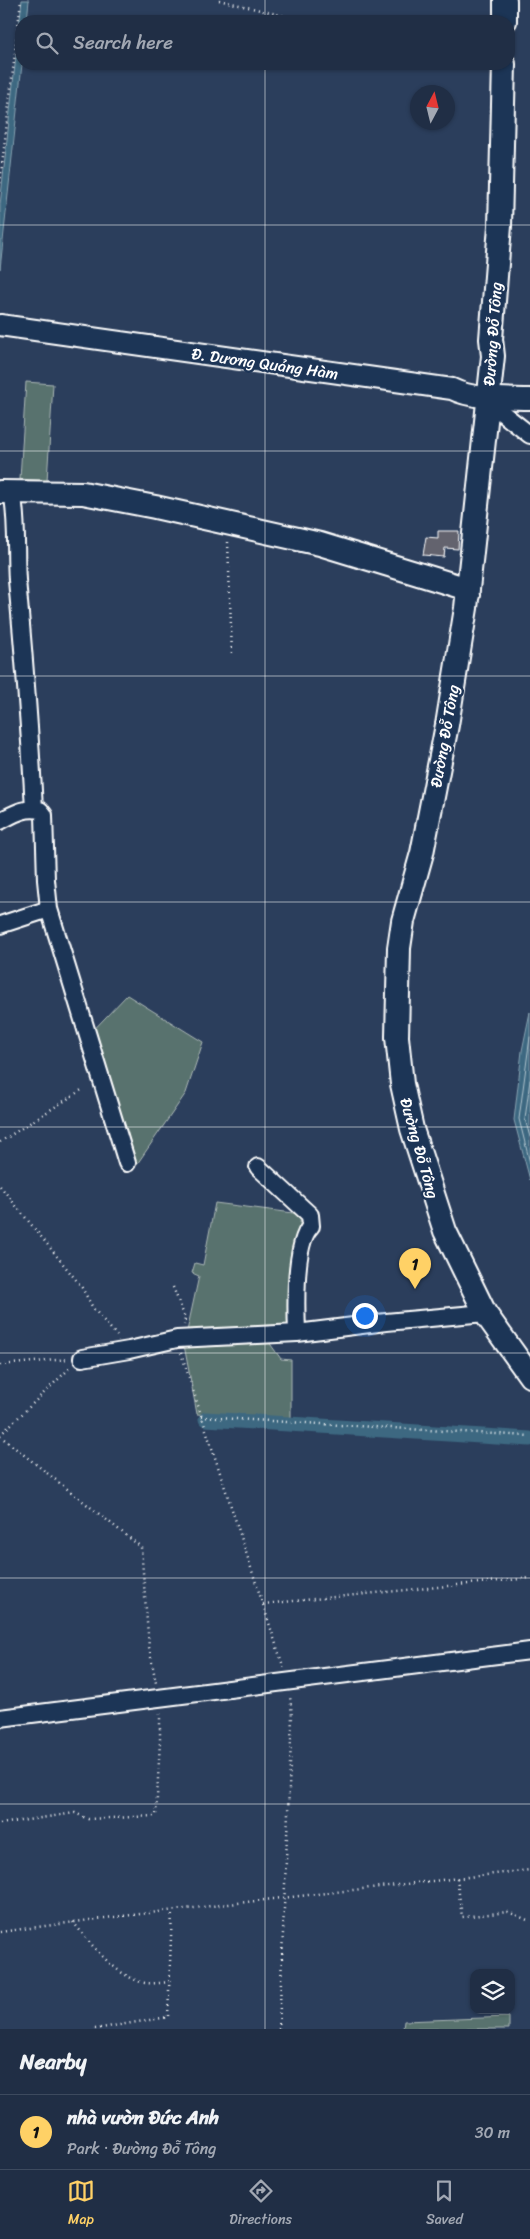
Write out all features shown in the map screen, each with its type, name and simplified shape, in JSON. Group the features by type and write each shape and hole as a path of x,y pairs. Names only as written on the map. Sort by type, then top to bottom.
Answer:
{"main road":[{"path":"505,15 506,0"},
{"name":"Đường Đỗ Tông","path":"504,70 500,226 492,339 493,356 468,595 447,725 422,854 402,921 397,975 397,1037 402,1084 412,1130 445,1231 485,1313 530,1376"},
{"path":"6,492 83,493 228,523 320,544 384,563 461,587 468,595"}],"street":[{"name":"Đ. Dương Quảng Hàm","path":"0,325 452,389 488,399 530,400"},
{"path":"488,399 530,435"},
{"path":"6,492 15,507 16,564 30,728 34,809"},
{"path":"0,821 21,810 40,810 44,815 49,909 127,1163"},
{"path":"0,925 49,909"},
{"path":"258,1167 310,1214 316,1223 304,1233 296,1293 296,1333"},
{"path":"82,1358 177,1339 296,1333 485,1313"},
{"path":"0,1718 530,1651"}],"path":[{"path":"18,15 20,0"},
{"path":"219,0 280,15"},
{"path":"0,183 15,46"},
{"path":"228,523 232,655"},
{"path":"0,1142 83,1089"},
{"path":"0,1186 80,1286 93,1308 128,1350"},
{"path":"174,1287 185,1318 182,1331 177,1339 288,1682 292,1716 279,2029"},
{"path":"0,1364 82,1358"},
{"path":"0,1824 75,1813 88,1819 156,1816 160,1741 159,1698 149,1647 141,1547 0,1436 82,1358"},
{"path":"201,1417 530,1436"},
{"path":"263,1604 530,1578"},
{"path":"0,1932 172,1910 530,1870"},
{"path":"457,1878 462,1917 508,1912 530,1921"},
{"path":"95,2029 168,2017 172,1910"},
{"path":"73,1922 103,1957 117,1969 139,1982 169,1982"}],"green space":[{"path":"26,382 53,384 47,481 20,479"},
{"path":"127,995 203,1042 186,1093 135,1167 84,1040"},
{"path":"215,1203 301,1214 289,1327 258,1327 281,1359 291,1360 291,1421 197,1414 184,1345 199,1276 192,1273 195,1263 203,1265"},
{"path":"509,2017 509,2029 403,2029 404,2021"}],"water":[{"path":"22,0 29,0 28,15 20,15"},
{"path":"15,65 15,70 21,70 0,269 0,205"},
{"path":"530,1012 530,1180 514,1120 522,1051"}],"building":[{"path":"438,531 459,531 458,549 445,548 444,557 423,555 426,537 438,538"}],"waterway":[{"path":"206,1419 530,1439"}],"place":[{"name":"nhà vườn Đức Anh","path":"415,1289"}]}
